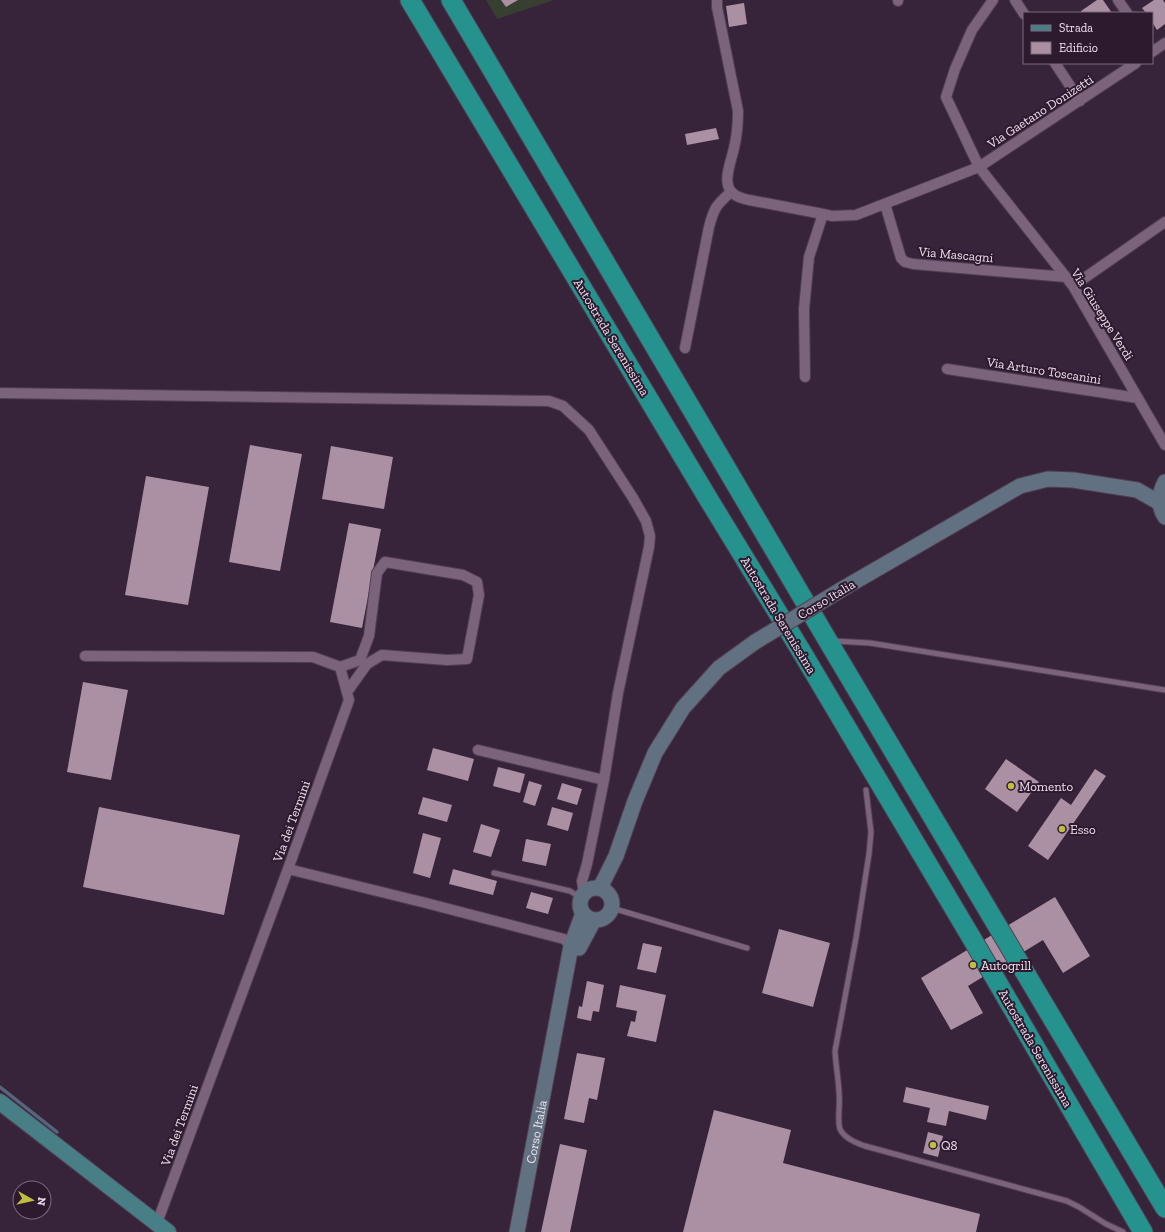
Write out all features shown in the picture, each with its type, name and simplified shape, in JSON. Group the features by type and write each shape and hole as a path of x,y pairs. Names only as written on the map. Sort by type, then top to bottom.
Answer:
{"highway":[{"name":"Autostrada Serenissima","path":"410,0 709,500 803,654 971,937 1143,1232"},
{"path":"451,0 828,641 1165,1208"}],"main road":[{"path":"0,1102 163,1228"}],"street":[{"path":"685,348 712,216 719,202 731,192 728,185 728,174 738,127 738,112 717,8 717,0"},
{"name":"Via Giuseppe Verdi","path":"993,0 972,30 955,69 946,97 979,167 1073,286 1165,445"},
{"path":"1015,0 1023,12"},
{"path":"1118,0 1126,12"},
{"path":"1153,51 1165,43"},
{"path":"1056,64 1080,101"},
{"name":"Via Gaetano Donizetti","path":"731,192 737,197 749,200 832,216 856,215 979,167 1135,64"},
{"name":"Via Mascagni","path":"885,204 902,258 905,262 913,264 1066,277"},
{"path":"805,377 804,309 809,257 823,214"},
{"path":"1073,286 1165,222"},
{"name":"Via Arturo Toscanini","path":"947,368 1138,398"},
{"path":"0,394 549,401 563,406 589,430 633,498 646,521 650,536 649,547 618,693 604,780 587,864 582,881 583,895"},
{"name":"Corso Italia","path":"612,908 611,898 604,890 634,801 655,753 683,708 719,668 755,642 844,588 1020,486 1048,479 1073,480 1137,490 1160,503"},
{"path":"1164,483 1160,503 1165,517"},
{"name":"Corso Italia","path":"1137,490 1164,483"},
{"path":"86,656 313,657 340,667 360,660 369,636 377,573 385,562 464,575 477,582 478,594 467,659 447,660 382,654 367,664 347,692"},
{"name":"Via dei Termini","path":"163,1228 288,869 349,700 340,667"},
{"path":"478,750 604,780"},
{"path":"288,869 564,939 575,948"},
{"path":"583,895 591,888 604,890"},
{"name":"Corso Italia","path":"517,1232 555,1032 575,948 588,916 581,908 580,903 583,895"},
{"path":"588,916 603,918 607,916 612,908"}],"lane":[{"path":"828,641 870,643 1165,690"},
{"path":"866,790 871,832 869,854 856,938 835,1051 840,1092 838,1122 844,1135 856,1143 865,1146 1067,1201 1106,1224 1123,1232"},
{"path":"494,873 583,895"},
{"path":"612,908 747,948"}],"green space":[{"path":"486,0 554,0 497,19"}],"building":[{"path":"501,0 518,0 506,7"},
{"path":"1097,0 1103,0 1111,12 1082,12"},
{"path":"1154,0 1163,0 1165,3 1165,24 1157,30 1153,24 1153,12 1145,12 1142,8"},
{"path":"744,3 747,24 729,27 726,6"},
{"path":"716,128 719,139 687,145 685,134"},
{"path":"250,445 302,454 280,571 229,562"},
{"path":"331,446 393,457 384,509 322,499"},
{"path":"146,476 209,487 188,605 125,595"},
{"path":"349,523 381,529 362,628 330,622"},
{"path":"83,682 128,690 111,780 67,772"},
{"path":"433,748 474,759 468,781 427,770"},
{"path":"1006,759 1039,782 1017,812 985,789"},
{"path":"498,767 525,774 520,793 493,786"},
{"path":"1095,769 1106,776 1048,860 1028,846 1061,798 1071,805"},
{"path":"529,781 542,785 535,806 523,802"},
{"path":"562,783 582,789 577,805 557,799"},
{"path":"423,797 452,805 447,822 418,814"},
{"path":"99,807 240,835 224,915 83,887"},
{"path":"552,807 573,813 568,831 547,825"},
{"path":"481,824 500,830 491,857 473,852"},
{"path":"423,833 441,838 430,878 413,873"},
{"path":"526,839 551,844 546,866 522,861"},
{"path":"453,869 497,881 493,895 449,884"},
{"path":"531,892 553,898 548,914 526,908"},
{"name":"Autogrill","path":"1055,897 1090,956 1063,973 1043,940 968,986 983,1013 951,1030 921,978"},
{"path":"779,929 830,943 813,1007 762,993"},
{"path":"643,943 662,947 656,973 637,969"},
{"path":"587,981 604,985 599,1012 593,1011 591,1021 577,1018 579,1006 582,1007"},
{"path":"620,985 666,995 656,1042 627,1036 631,1021 635,1022 637,1011 616,1007"},
{"path":"577,1053 605,1058 597,1100 589,1098 584,1123 564,1119"},
{"path":"906,1087 989,1106 986,1120 949,1111 946,1126 927,1122 930,1108 903,1102"},
{"path":"714,1110 791,1130 783,1163 980,1214 976,1232 683,1232"},
{"name":"Q8","path":"928,1132 943,1136 938,1157 923,1153"},
{"path":"560,1144 587,1150 570,1232 541,1232"}],"waterway":[{"path":"0,1087 57,1132"}],"place":[{"name":"Momento","path":"1011,786"},
{"name":"Esso","path":"1062,829"},
{"name":"Autogrill","path":"973,965"},
{"name":"Q8","path":"933,1145"}]}
